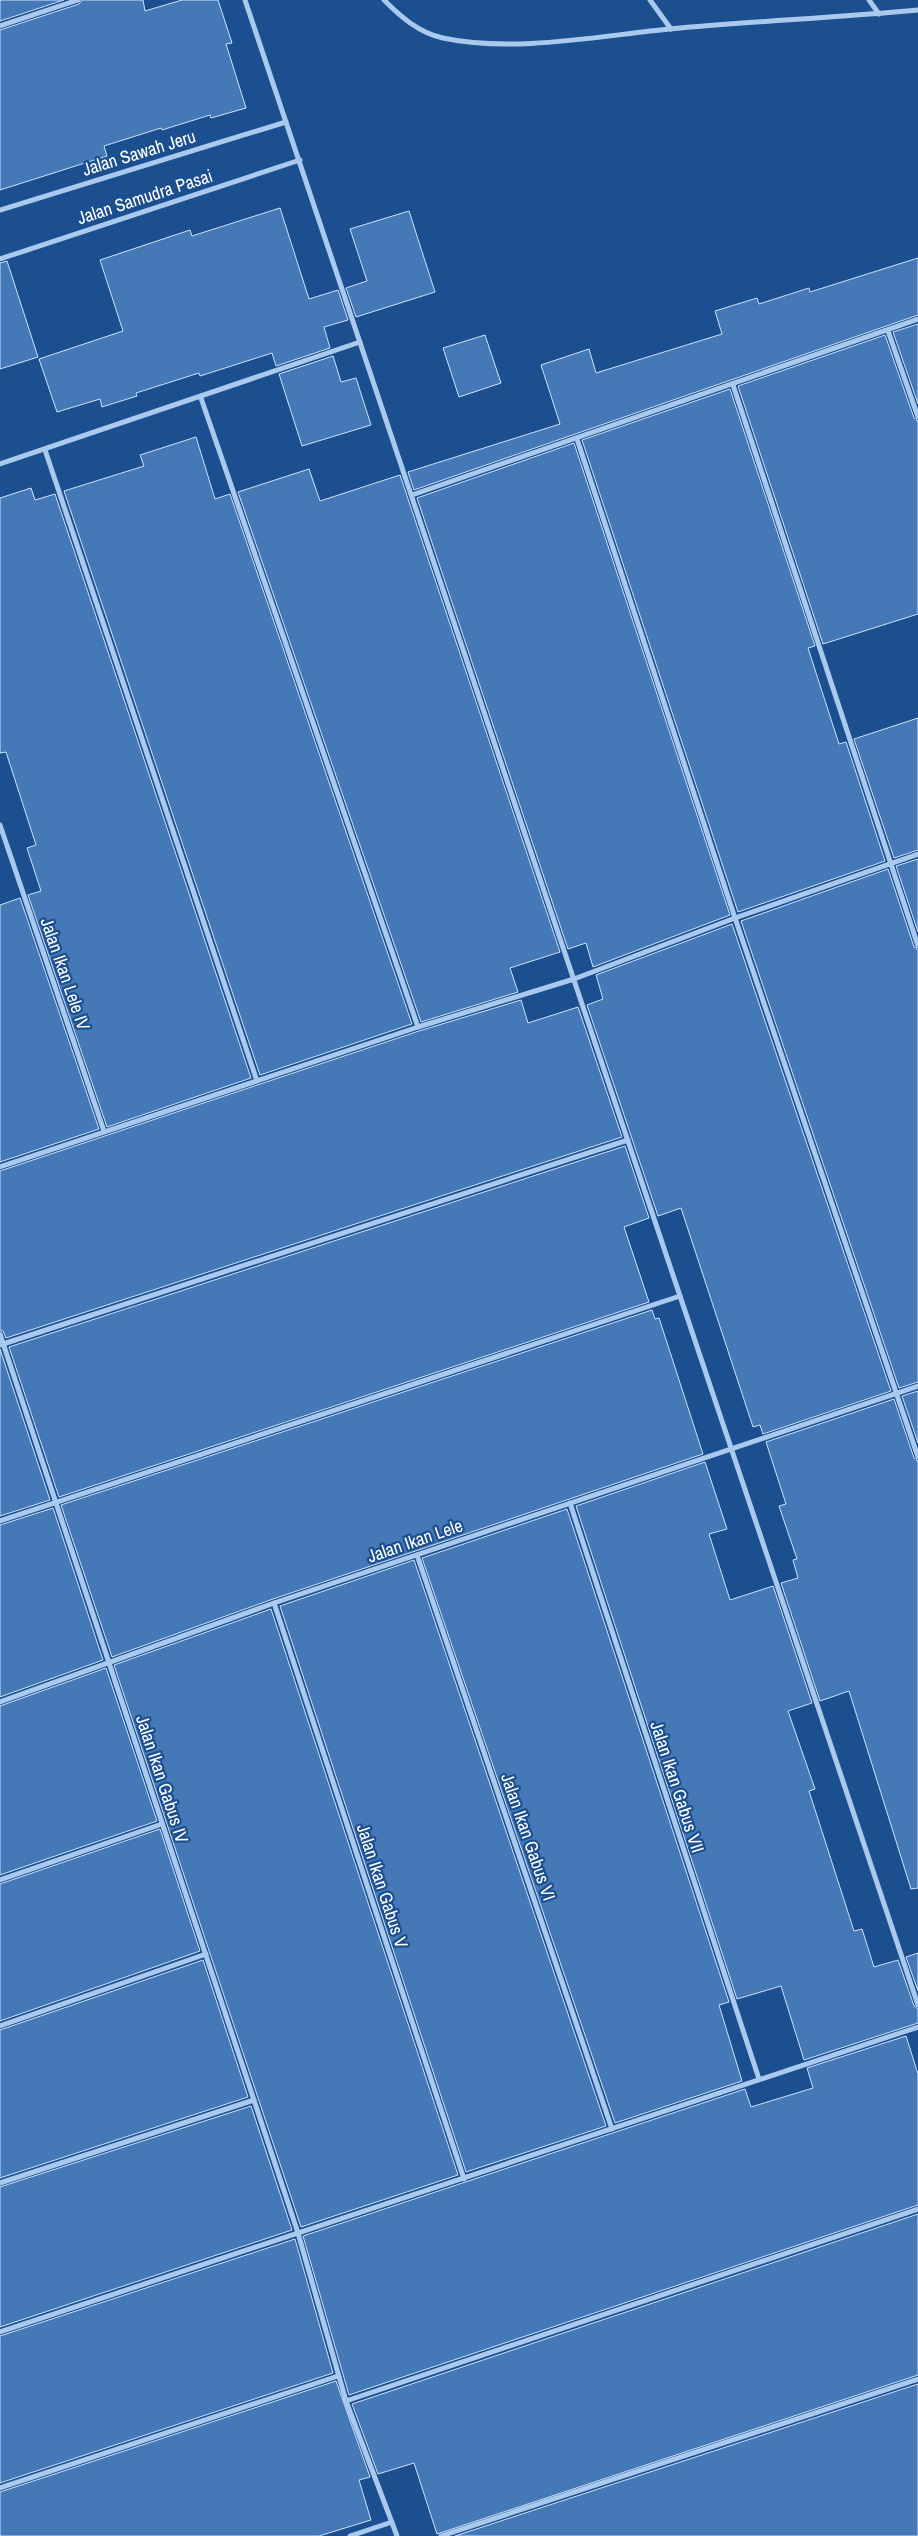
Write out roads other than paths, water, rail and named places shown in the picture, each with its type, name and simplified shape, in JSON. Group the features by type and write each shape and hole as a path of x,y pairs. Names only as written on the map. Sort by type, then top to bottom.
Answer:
{"street":[{"path":"0,26 78,0"},
{"path":"245,0 918,2005"},
{"path":"384,0 421,31 469,43 515,44 672,29 918,10"},
{"path":"650,0 672,29"},
{"path":"869,0 879,14"},
{"name":"Jalan Sawah Jeru","path":"0,210 286,122"},
{"name":"Jalan Samudra Pasai","path":"0,259 300,160"},
{"path":"412,495 918,320"},
{"path":"888,331 918,416"},
{"path":"0,464 201,398 360,342"},
{"path":"733,385 918,946"},
{"path":"201,398 418,1027"},
{"path":"577,439 735,918 918,1457"},
{"path":"45,450 257,1081"},
{"name":"Jalan Ikan Lele IV","path":"0,825 104,1131"},
{"path":"0,1167 418,1027 574,979 735,918 918,854"},
{"path":"2,1344 628,1140"},
{"path":"0,1521 680,1296"},
{"name":"Jalan Ikan Gabus IV","path":"0,1334 298,2233 346,2401 397,2536"},
{"name":"Jalan Ikan Lele","path":"0,1702 274,1603 918,1386"},
{"name":"Jalan Ikan Gabus VII","path":"570,1503 759,2079"},
{"name":"Jalan Ikan Gabus VI","path":"417,1555 612,2129"},
{"name":"Jalan Ikan Gabus V","path":"274,1603 464,2179"},
{"path":"0,1880 162,1824"},
{"path":"0,2026 206,1954"},
{"path":"0,2332 918,2027"},
{"path":"0,2184 254,2100"},
{"path":"346,2401 918,2209"},
{"path":"0,2488 338,2376"},
{"path":"441,2536 918,2379"},
{"path":"350,2536 392,2522"}]}
